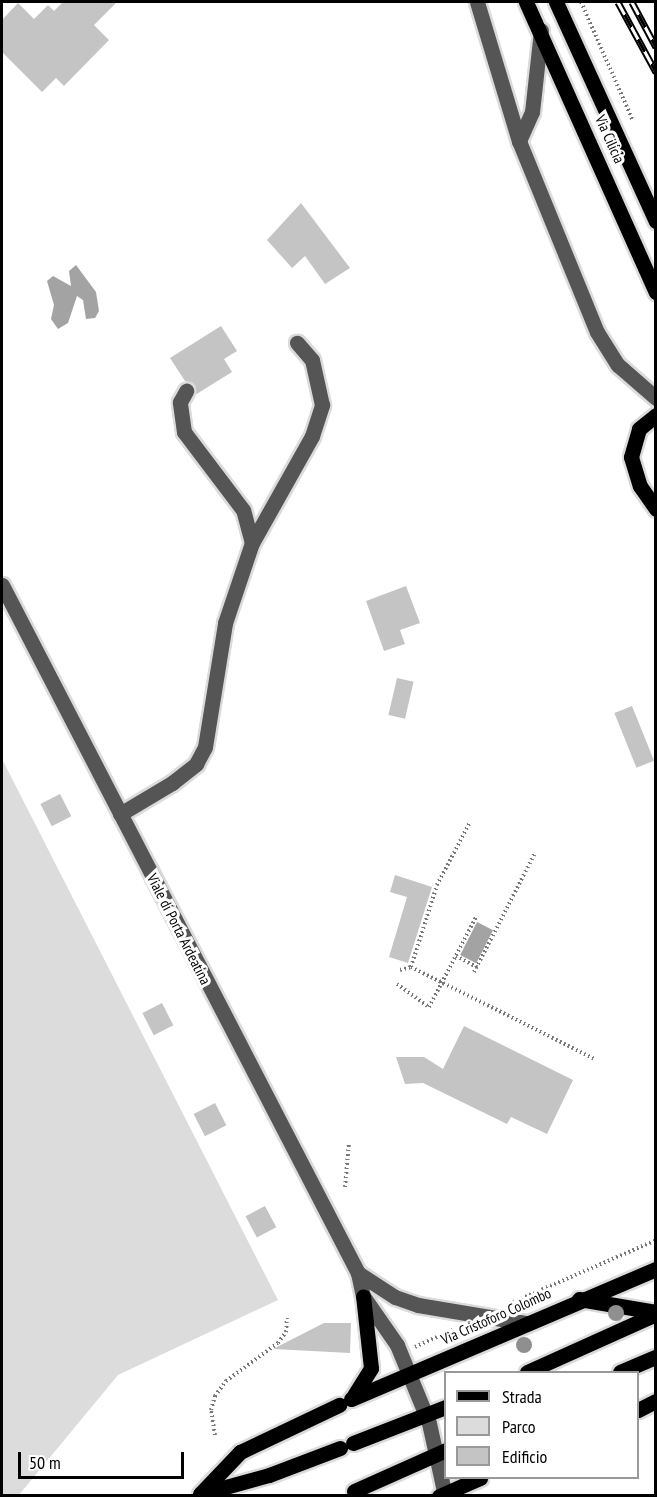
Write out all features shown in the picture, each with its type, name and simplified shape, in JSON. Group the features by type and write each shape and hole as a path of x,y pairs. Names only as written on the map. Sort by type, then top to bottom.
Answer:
{"main road":[{"name":"Via Cilicia","path":"526,2 541,30 656,292"},
{"name":"Via Cilicia","path":"556,2 656,221"},
{"path":"656,415 639,429 630,457 640,486 656,509"},
{"name":"Via Cristoforo Colombo","path":"199,1494 240,1452 410,1373 579,1299 656,1269"},
{"path":"345,1402 371,1368 363,1296"},
{"path":"579,1299 656,1313"},
{"path":"529,1371 656,1313"},
{"path":"624,1371 656,1356"},
{"path":"639,1410 656,1401"},
{"path":"199,1494 269,1475 444,1408"},
{"path":"354,1491 442,1452"},
{"path":"443,1495 478,1479"}],"street":[{"path":"477,2 519,141 597,332 618,365 656,398"},
{"path":"519,141 532,112 541,30"},
{"path":"120,814 172,783 196,764 205,747 225,623 252,543 312,436 322,405 312,360 297,343"},
{"path":"186,391 180,402 184,432 243,510 252,543"},
{"name":"Viale di Porta Ardeatina","path":"2,585 358,1273 363,1296 410,1373 442,1452 443,1495"},
{"name":"Viale di Porta Ardeatina","path":"358,1273 395,1297 418,1305 525,1323"}],"path":[{"name":"Via Cilicia","path":"581,2 637,129"},
{"path":"411,967 437,885 470,822"},
{"path":"474,972 535,853"},
{"path":"397,984 429,1007 476,917"},
{"path":"456,956 477,967"},
{"path":"400,970 411,967 595,1059"},
{"path":"345,1187 349,1142"},
{"path":"509,1304 656,1240"},
{"path":"215,1435 211,1410 215,1396 226,1381 278,1343 286,1332 287,1318"}],"green space":[{"path":"2,759 278,1300 118,1375 18,1496 2,1495"}],"shaded area":[{"path":"76,265 96,292 99,311 95,318 86,319 83,300 77,296 68,323 58,329 51,319 54,305 47,281 53,276 71,286 69,271"},
{"path":"477,922 493,930 476,963 460,955"}],"building":[{"path":"63,2 117,2 94,25 109,40 64,86 56,78 42,92 2,52 2,20 18,3 34,19 48,5 54,11"},
{"path":"301,203 350,268 325,284 305,256 292,268 267,240"},
{"path":"221,326 237,351 224,359 232,372 195,395 194,385 185,381 170,358"},
{"path":"406,586 420,623 400,630 405,644 384,651 366,601"},
{"path":"397,678 414,682 405,719 388,715"},
{"path":"632,706 654,761 636,768 614,713"},
{"path":"60,794 71,816 52,826 40,804"},
{"path":"395,875 432,887 408,963 389,957 407,897 390,892"},
{"path":"162,1003 173,1025 154,1035 142,1013"},
{"path":"464,1026 573,1080 547,1134 511,1117 507,1124 423,1083 405,1084 396,1057 424,1057 443,1069"},
{"path":"215,1103 226,1125 205,1136 194,1114"},
{"path":"265,1206 276,1227 257,1238 246,1216"},
{"path":"324,1323 351,1323 350,1353 273,1349"}],"railway":[{"path":"618,2 656,72"},
{"path":"632,2 656,47"}]}
